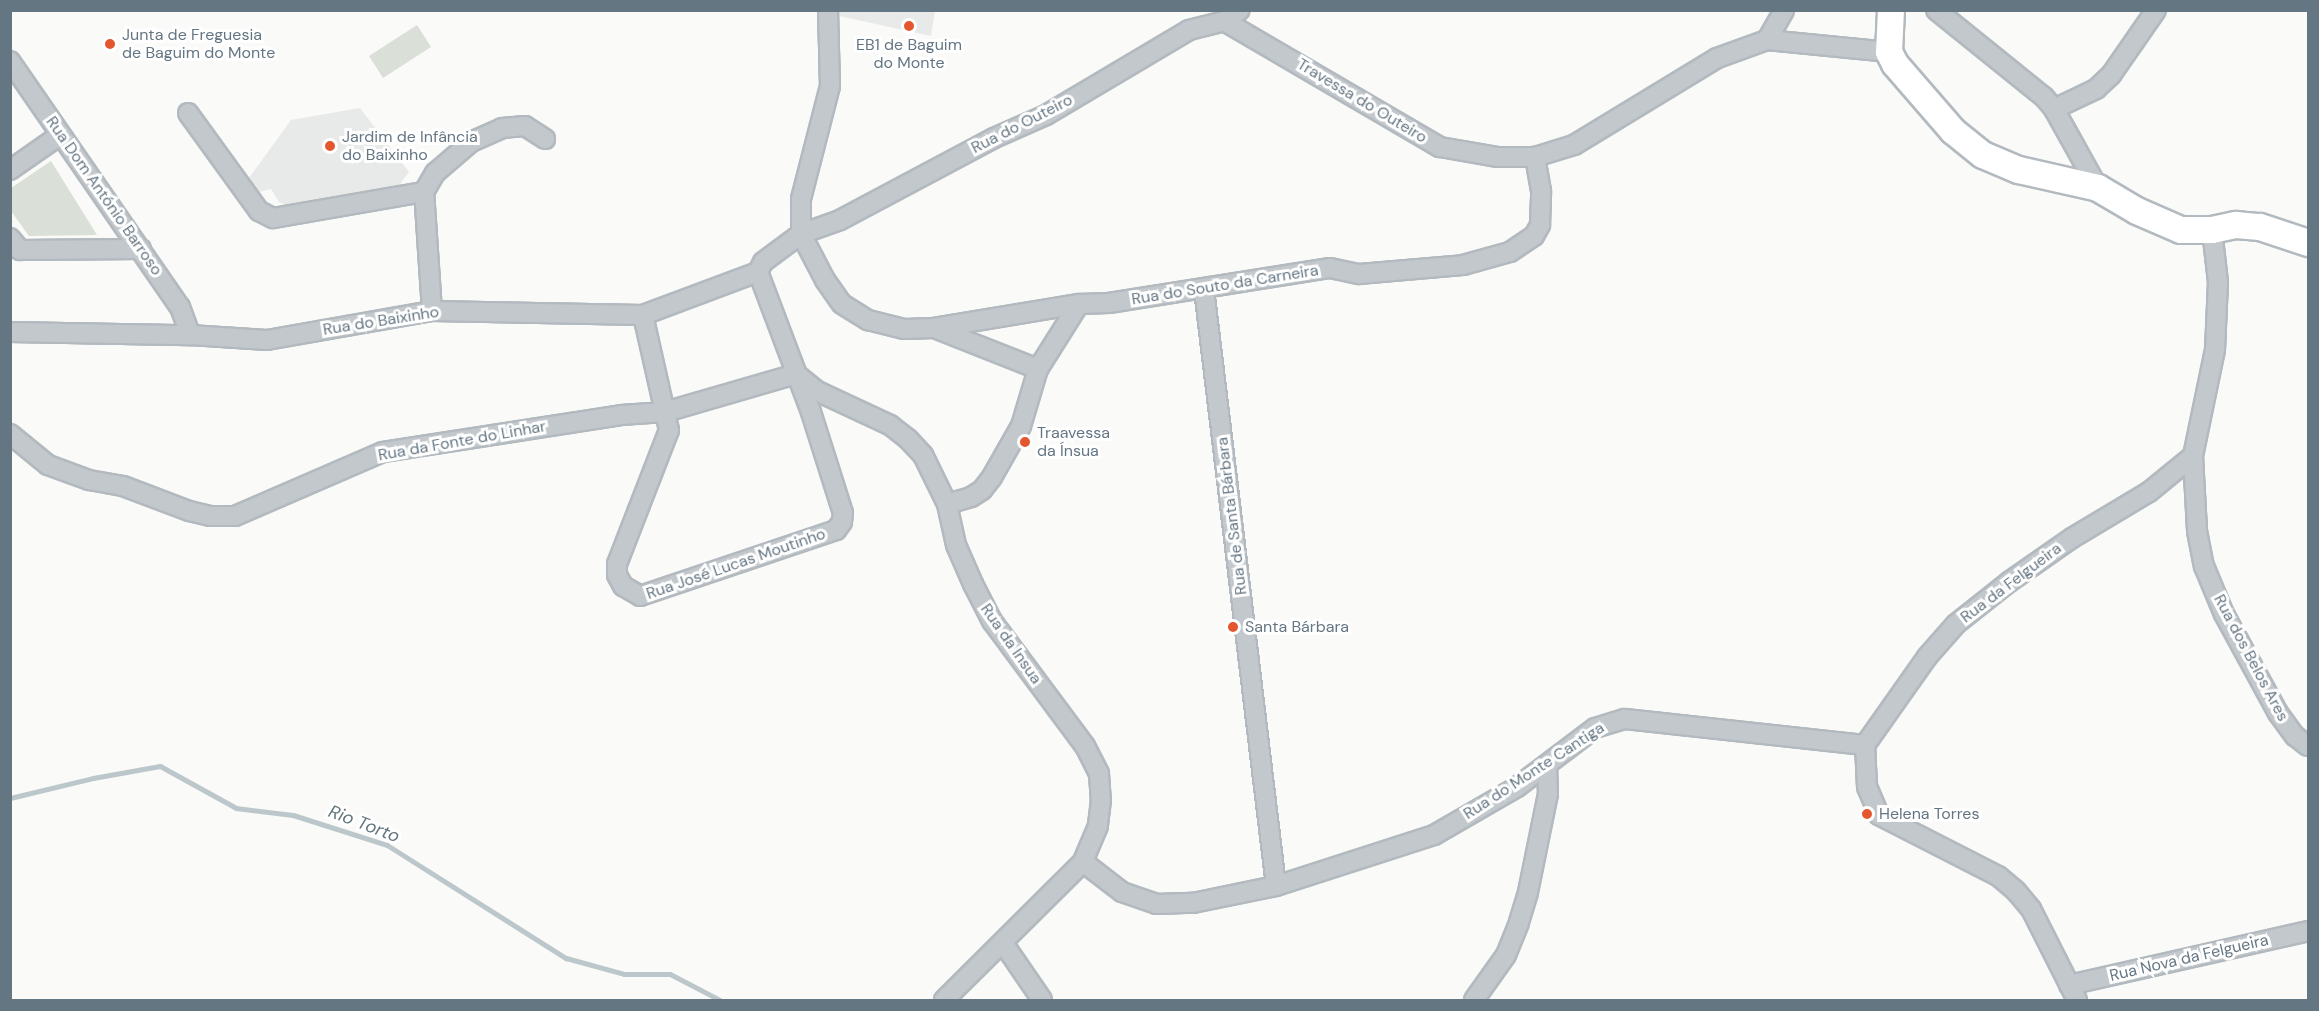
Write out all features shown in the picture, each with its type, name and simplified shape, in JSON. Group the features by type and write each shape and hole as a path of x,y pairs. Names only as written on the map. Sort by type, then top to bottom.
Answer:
{"street":[{"path":"801,234 801,199 830,86 828,10"},
{"name":"Rua do Outeiro","path":"801,234 840,220 994,138 1046,115 1189,30 1224,21 1240,10"},
{"path":"1784,10 1767,40 1889,52"},
{"path":"1891,10 1889,52 1902,73 1953,131 1983,155 2019,170 2098,188 2137,212 2181,230 2212,230 2236,225 2260,227 2308,243"},
{"path":"1936,10 1960,32 2023,78 2054,109 2098,188"},
{"path":"2054,109 2096,89 2111,75 2156,10"},
{"name":"Travessa do Outeiro","path":"1224,21 1345,89 1406,129 1440,147 1498,157 1535,157 1574,145 1717,58 1767,40"},
{"name":"Rua Dom António Barroso","path":"10,61 180,307 190,335"},
{"path":"188,113 259,211 273,218 286,218 424,192"},
{"path":"432,311 424,192 435,173 455,153 483,135 514,126 533,129 545,139"},
{"path":"10,170 60,135"},
{"name":"Rua do Souto da Carneira","path":"801,234 825,280 842,304 868,320 884,325 904,329 934,328 1079,304 1109,303 1330,268 1359,274 1463,265 1510,252 1534,236 1540,225 1541,191 1535,157"},
{"path":"2193,456 2216,350 2218,282 2212,230"},
{"name":"Rua do Baixinho","path":"10,332 190,335 267,340 432,311 643,315 758,272 764,262 801,234"},
{"path":"10,238 20,250 141,249"},
{"path":"758,272 796,374"},
{"name":"Rua de Santa Bárbara","path":"1204,289 1276,886"},
{"path":"947,504 971,497 982,490 992,477 1021,426 1038,369 1079,304"},
{"path":"643,315 665,412"},
{"path":"934,328 1038,369"},
{"name":"Rua da Fonte do Linhar","path":"10,434 48,465 90,480 123,486 189,511 210,516 235,516 383,452 621,415 665,412 796,374"},
{"name":"Rua José Lucas Moutinho","path":"665,412 669,430 667,440 617,564 617,575 623,586 640,596 836,530 842,522 843,513 796,374"},
{"name":"Rua da Insua","path":"796,374 817,391 890,425 908,439 922,455 947,504 957,545 973,585 992,621 1085,746 1099,774 1101,800 1098,826 1083,862 944,1000"},
{"name":"Rua da Felgueira","path":"1864,745 1927,657 1956,624 2009,582 2072,538 2149,492 2193,456"},
{"name":"Rua dos Belos Ares","path":"2193,456 2197,531 2204,566 2224,614 2278,713 2295,736 2308,746"},
{"name":"Rua do Monte Cantiga","path":"1083,862 1122,892 1156,904 1193,903 1276,886 1434,835 1547,766 1596,728 1625,719 1864,745"},
{"path":"1864,745 1867,787 1879,815 1998,876 2016,891 2031,909 2073,993"},
{"path":"1474,1000 1506,955 1519,922 1530,882 1548,794 1547,766"},
{"name":"Rua Nova da Felgueira","path":"2073,993 2308,931"},
{"path":"1003,943 1042,1000"}],"shaded area":[{"name":"EB1 de Baguim do Monte","path":"839,10 935,11 931,36 839,16"},
{"path":"417,25 431,47 383,78 369,56"},
{"name":"Jardim de Infância do Baixinho","path":"360,108 409,172 397,188 290,207 279,202 271,189 259,192 253,188 249,178 291,120"},
{"path":"51,161 97,235 29,236 11,211 11,188"}],"waterway":[{"name":"Rio Torto","path":"10,798 93,778 160,766 236,808 293,815 387,845 566,958 624,974 670,974 720,1000"}],"place":[{"name":"EB1 de Baguim do Monte","path":"909,26"},
{"name":"Junta de Freguesia de Baguim do Monte","path":"110,44"},
{"name":"Jardim de Infância do Baixinho","path":"330,146"},
{"name":"Traavessa da Ínsua","path":"1025,442"},
{"name":"Santa Bárbara","path":"1233,627"},
{"name":"Helena Torres","path":"1867,814"}]}
